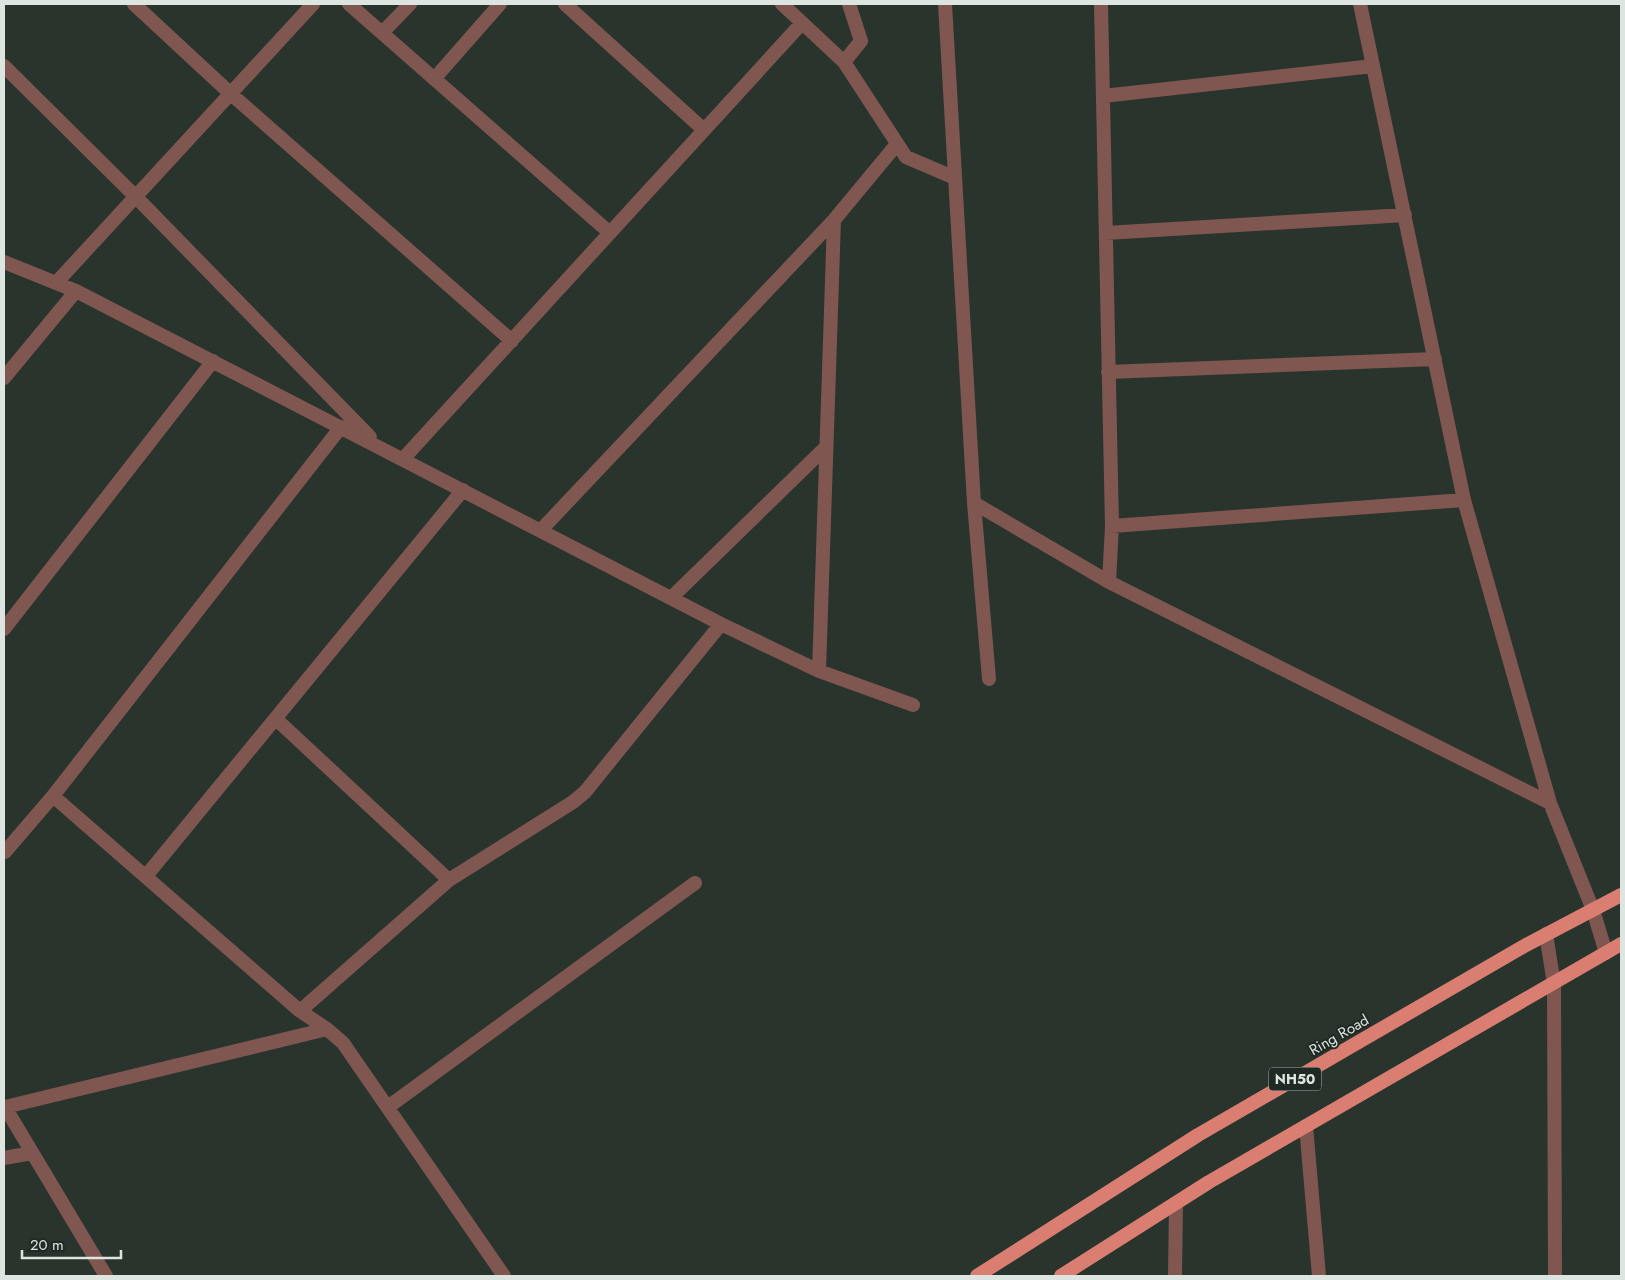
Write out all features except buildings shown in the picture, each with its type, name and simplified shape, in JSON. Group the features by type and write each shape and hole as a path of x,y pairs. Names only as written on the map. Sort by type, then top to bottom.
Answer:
{"highway":[{"name":"Ring Road","path":"978,1276 1198,1135 1546,934 1621,895"},
{"path":"1061,1276 1176,1203 1621,944"}],"street":[{"path":"134,4 231,94 512,341"},
{"path":"56,283 313,4"},
{"path":"349,4 610,233"},
{"path":"382,33 410,4"},
{"path":"434,78 500,4"},
{"path":"565,4 704,130"},
{"path":"782,4 844,62 906,157 955,178"},
{"path":"844,62 861,41 849,4"},
{"path":"945,4 974,503 988,680"},
{"path":"1101,4 1112,526 1110,582"},
{"path":"1360,4 1464,500 1550,803 1593,910 1606,953"},
{"path":"403,459 802,23"},
{"path":"4,66 136,197 379,446"},
{"path":"1103,96 1373,66"},
{"path":"541,530 834,220 898,144"},
{"path":"1106,233 1404,215"},
{"path":"819,671 834,220"},
{"path":"4,262 76,291 672,597 721,624 819,671 913,705"},
{"path":"4,378 76,291"},
{"path":"1108,372 1435,359"},
{"path":"4,629 213,361"},
{"path":"4,851 53,796 341,427"},
{"path":"672,597 826,447"},
{"path":"146,876 463,490"},
{"path":"1112,526 1464,500"},
{"path":"974,503 1110,582 1550,803"},
{"path":"300,1011 449,880 573,802 585,792 721,624"},
{"path":"276,718 449,880"},
{"path":"53,796 300,1011 327,1028 343,1043 504,1276"},
{"path":"388,1108 695,883"},
{"path":"1546,934 1554,984 1555,1276"},
{"path":"106,1276 5,1106 327,1028"},
{"path":"1306,1126 1319,1276"},
{"path":"4,1158 32,1153"},
{"path":"1175,1276 1176,1203"}]}
